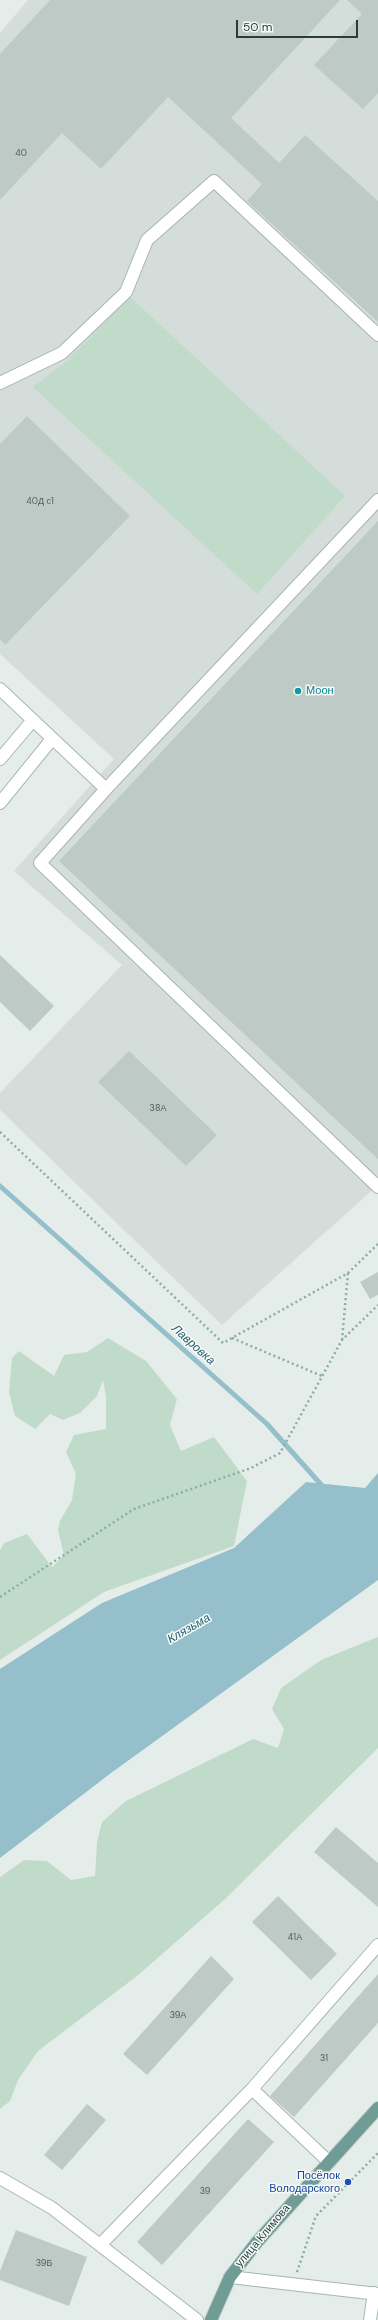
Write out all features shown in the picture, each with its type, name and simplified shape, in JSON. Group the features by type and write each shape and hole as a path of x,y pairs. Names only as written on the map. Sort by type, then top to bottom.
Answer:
{"main road":[{"name":"улица Климова","path":"211,2320 230,2277 256,2242 378,2108"}],"lane":[{"path":"0,383 62,353 126,292 147,240 214,182 378,335"},
{"path":"378,500 106,789 40,863 378,1187"},
{"path":"0,689 106,789"},
{"path":"0,759 33,720"},
{"path":"0,803 52,739"},
{"path":"100,2245 252,2089 378,1945"},
{"path":"252,2089 329,2162"},
{"path":"0,2178 52,2208 197,2320"},
{"path":"230,2277 376,2293 370,2320"}],"path":[{"path":"0,1132 223,1343 348,1273 378,1244"},
{"path":"342,1340 348,1273"},
{"path":"0,1597 134,1510 251,1468 280,1453 342,1340 378,1305"},
{"path":"232,1338 322,1376"},
{"path":"293,2284 316,2216 378,2153"}],"shaded area":[{"path":"28,0 378,0 378,1185 222,1325 0,1110 0,1093 122,965 14,871 114,759 0,654 0,33"}],"green space":[{"path":"130,297 345,496 257,594 33,387 67,361"},
{"path":"108,1338 146,1361 177,1399 170,1425 181,1451 214,1437 247,1481 234,1546 104,1592 0,1660 0,1550 4,1543 27,1534 52,1567 64,1555 58,1530 60,1521 72,1500 76,1474 66,1452 74,1435 106,1429 106,1397 103,1380 97,1396 80,1413 63,1420 50,1414 35,1429 15,1416 9,1392 12,1358 19,1351 54,1376 64,1355 87,1352"},
{"path":"378,1637 378,1748 225,1899 137,1976 38,2051 18,2080 10,2101 0,2109 0,1877 24,1860 47,1861 71,1880 95,1876 97,1842 102,1822 126,1801 253,1739 278,1748 284,1729 272,1709 281,1688 321,1660"}],"water":[{"name":"Клязьма","path":"378,1473 378,1580 111,1773 0,1858 0,1669 102,1603 234,1548 306,1482 365,1488"}],"building":[{"path":"50,0 340,0 231,118 279,163 305,135 378,201 378,322 247,201 262,184 168,97 101,169 62,133 0,200 0,54"},
{"path":"347,0 378,0 378,93 363,109 314,65 362,14"},
{"path":"27,416 130,516 5,645 0,639 0,444"},
{"name":"Моон","path":"378,521 378,1159 59,861"},
{"path":"0,955 54,1006 30,1031 0,1002"},
{"path":"129,1051 217,1135 186,1166 98,1082"},
{"path":"378,1272 378,1295 370,1299 360,1282"},
{"path":"336,1827 378,1863 378,1907 314,1852"},
{"path":"278,1896 337,1954 311,1980 252,1922"},
{"path":"211,1956 234,1979 147,2075 123,2054"},
{"path":"378,1974 378,2023 294,2117 270,2096"},
{"path":"87,2104 106,2120 62,2170 44,2155"},
{"path":"248,2119 274,2142 162,2265 137,2242"},
{"path":"16,2230 87,2257 69,2306 0,2280 0,2271"}],"waterway":[{"name":"Лавровка","path":"0,1186 267,1424 325,1489"}],"place":[{"name":"Моон","path":"298,691"},
{"name":"Посёлок Володарского","path":"348,2182"}]}
